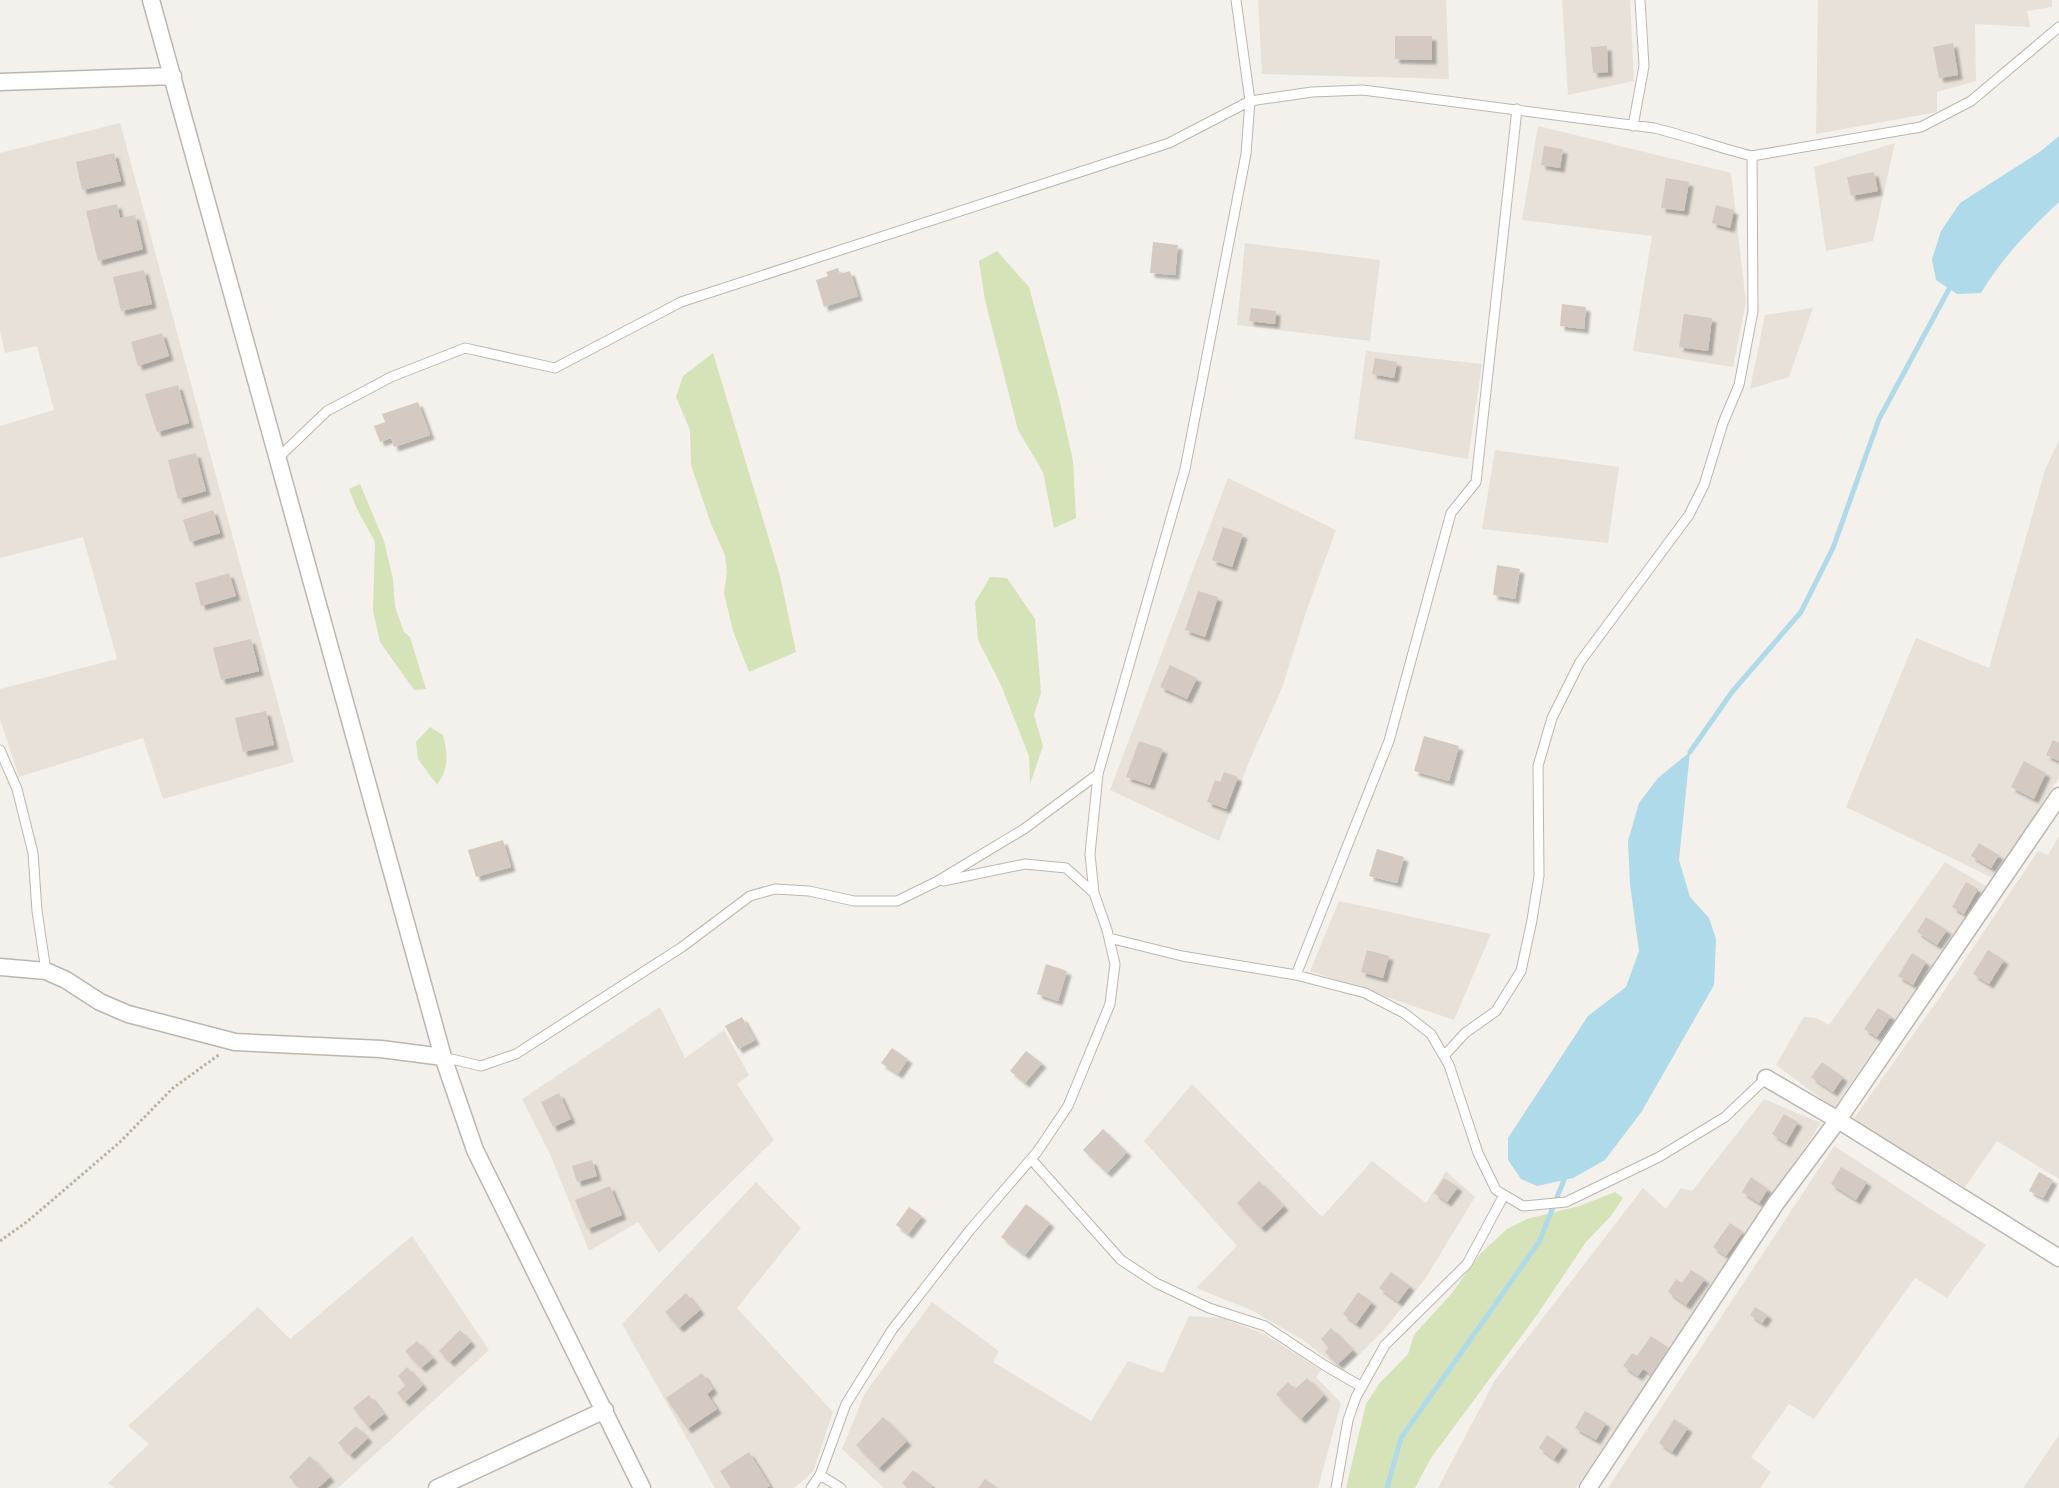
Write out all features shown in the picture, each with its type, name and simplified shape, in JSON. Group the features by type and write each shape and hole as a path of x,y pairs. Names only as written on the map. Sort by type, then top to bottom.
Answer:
{"street":[{"path":"151,0 443,1057 475,1150 642,1488"},
{"path":"0,82 173,76"},
{"path":"1588,1488 1776,1202 1838,1120 2059,796"},
{"path":"0,966 46,971 66,980 100,1002 128,1014 235,1042 381,1049 443,1057"},
{"path":"1766,1078 1838,1120 2059,1258"},
{"path":"437,1488 605,1410"}],"lane":[{"path":"811,1488 820,1475 846,1404 892,1330 970,1230 1031,1159 1068,1106 1110,1004 1115,964 1109,938 1094,893 1090,854 1098,774 1185,469 1246,154 1250,101 1236,0"},
{"path":"1633,126 1644,66 1640,0"},
{"path":"278,458 327,411 391,377 465,348 555,368 681,302 1168,143 1250,101 1312,92 1363,90 1517,109 1633,126 1691,136 1726,150 1752,156 1921,127 1972,101 2059,27"},
{"path":"1296,975 1389,741 1451,513 1476,482 1517,109"},
{"path":"1444,1056 1465,1033 1496,1011 1521,971 1532,920 1538,876 1538,766 1552,718 1580,662 1689,515 1704,484 1723,423 1738,385 1754,311 1752,156"},
{"path":"0,750 17,789 33,853 37,911 46,971"},
{"path":"443,1057 481,1066 516,1054 682,946 750,896 774,890 801,890 854,901 897,901 936,882 1024,829 1098,774"},
{"path":"936,882 1025,864 1066,868 1094,893"},
{"path":"1109,938 1182,956 1296,975 1365,993 1404,1013 1431,1034 1450,1065 1478,1153 1496,1190 1523,1206 1566,1202 1658,1157 1716,1122 1766,1078"},
{"path":"1031,1159 1121,1260 1156,1283 1209,1308 1265,1326 1324,1366 1362,1387"},
{"path":"1336,1488 1348,1420 1362,1387 1385,1345 1466,1264 1504,1195"},
{"path":"820,1475 841,1488"}],"path":[{"path":"0,1242 28,1221 120,1142 173,1088 235,1042"}],"shaded area":[{"path":"1258,0 1446,0 1449,79 1262,74"},
{"path":"1562,0 1630,0 1634,81 1568,95"},
{"path":"1818,0 2052,0 2052,7 2027,11 2030,27 1975,24 1976,81 1937,92 1937,112 1816,134"},
{"path":"120,123 294,762 163,799 143,738 19,777 0,719 0,689 117,659 83,537 0,558 0,426 54,410 37,346 5,353 0,331 0,153"},
{"path":"1538,126 1731,173 1746,302 1733,367 1633,351 1652,236 1522,220"},
{"path":"1895,143 1873,241 1826,251 1814,167"},
{"path":"1245,243 1380,260 1370,341 1237,325"},
{"path":"1813,308 1789,377 1750,389 1765,315"},
{"path":"1366,351 1482,364 1468,459 1354,439"},
{"path":"2059,440 2059,778 1993,878 1846,807 1916,638 1989,668 2045,470"},
{"path":"1495,450 1619,467 1608,543 1482,529"},
{"path":"1228,478 1336,530 1307,609 1282,688 1248,764 1219,841 1110,790"},
{"path":"2059,836 2059,1179 1997,1141 1965,1187 1852,1121 1940,997 2038,851 2048,855"},
{"path":"1945,862 1986,886 1834,1108 1776,1065 1804,1017 1816,1018 1829,1025"},
{"path":"1339,901 1491,934 1454,1020 1310,971"},
{"path":"660,1007 685,1058 724,1030 749,1075 737,1084 774,1140 659,1253 638,1222 589,1251 550,1154 522,1099"},
{"path":"1192,1084 1322,1217 1372,1161 1426,1203 1446,1171 1475,1197 1425,1279 1383,1331 1343,1371 1303,1340 1251,1310 1196,1288 1237,1246 1144,1141"},
{"path":"1764,1099 1821,1123 1576,1488 1438,1488 1495,1380 1643,1188 1666,1209 1681,1188 1692,1191"},
{"path":"1834,1146 1986,1245 1947,1298 1915,1278 1814,1419 1789,1404 1751,1457 1771,1472 1760,1488 1608,1488"},
{"path":"756,1182 801,1228 737,1308 833,1412 813,1472 794,1488 715,1488 622,1324"},
{"path":"412,1236 489,1350 338,1488 114,1488 108,1483 149,1444 128,1426 258,1307 290,1339"},
{"path":"932,1302 999,1351 993,1362 1091,1421 1128,1361 1163,1373 1189,1316 1223,1318 1264,1334 1321,1370 1316,1377 1341,1403 1318,1488 884,1488 842,1449 865,1393"},
{"path":"2059,1435 2059,1488 2023,1488"}],"green space":[{"path":"997,251 1029,287 1059,398 1073,461 1076,518 1054,528 1043,472 1018,430 985,300 979,261"},
{"path":"713,353 780,576 796,652 749,672 733,631 724,593 727,572 725,555 711,524 691,465 690,430 676,397 683,376"},
{"path":"360,484 384,541 393,579 395,607 404,632 410,637 426,689 414,690 380,642 373,611 375,542 357,509 349,489"},
{"path":"990,577 1007,578 1035,619 1041,693 1034,715 1043,746 1030,784 1029,756 1001,685 978,640 975,602"},
{"path":"430,727 443,735 446,749 444,773 437,785 418,759 416,742"},
{"path":"1615,1192 1623,1198 1611,1216 1586,1242 1537,1315 1431,1458 1415,1488 1346,1488 1366,1404 1379,1384 1408,1354 1414,1335 1452,1293 1480,1254 1507,1229 1527,1219 1579,1206"}],"water":[{"path":"2059,136 2059,202 2017,245 1981,293 1957,294 1936,280 1932,259 1941,231 1960,203 2041,151"},
{"path":"1690,752 1679,860 1690,897 1709,918 1716,939 1714,985 1642,1111 1605,1160 1573,1178 1537,1186 1521,1179 1508,1160 1508,1138 1588,1016 1626,987 1639,951 1630,884 1628,841 1639,803 1658,778"}],"building":[{"path":"1395,36 1432,36 1432,60 1395,59"},
{"path":"1953,43 1958,75 1939,78 1933,47"},
{"path":"1607,46 1608,72 1593,73 1591,47"},
{"path":"1544,146 1563,149 1560,168 1541,165"},
{"path":"114,153 121,181 82,190 76,162"},
{"path":"1874,172 1878,191 1851,196 1847,177"},
{"path":"1666,178 1689,182 1684,211 1661,208"},
{"path":"117,204 120,218 135,215 143,249 98,261 86,211"},
{"path":"1716,205 1734,210 1730,228 1712,223"},
{"path":"1153,242 1178,245 1175,275 1150,273"},
{"path":"838,268 840,274 850,271 858,296 824,307 816,280 828,276 826,272"},
{"path":"144,270 152,304 121,311 113,277"},
{"path":"1562,304 1586,307 1584,329 1560,326"},
{"path":"1251,308 1276,311 1275,324 1249,321"},
{"path":"1684,314 1712,318 1708,351 1679,347"},
{"path":"162,333 169,356 138,366 131,342"},
{"path":"1375,358 1397,362 1394,378 1372,374"},
{"path":"178,385 189,423 157,432 145,394"},
{"path":"418,402 430,435 394,447 391,438 380,442 374,426 385,422 382,414"},
{"path":"196,453 206,491 178,499 168,460"},
{"path":"213,510 220,533 190,542 183,520"},
{"path":"1223,527 1243,534 1232,567 1212,560"},
{"path":"1497,565 1520,569 1515,599 1493,595"},
{"path":"229,573 236,596 201,606 195,583"},
{"path":"1198,591 1218,597 1205,637 1185,630"},
{"path":"251,639 259,671 221,680 213,648"},
{"path":"1170,665 1197,678 1187,699 1160,687"},
{"path":"266,711 274,745 243,752 235,718"},
{"path":"1424,736 1459,746 1449,781 1414,771"},
{"path":"2053,740 2059,743 2059,761 2046,755"},
{"path":"1139,741 1163,749 1150,785 1126,777"},
{"path":"2024,761 2046,773 2034,799 2011,787"},
{"path":"1224,772 1238,777 1226,809 1207,802 1215,780 1220,782"},
{"path":"503,840 511,867 476,877 468,850"},
{"path":"1979,843 1999,855 1991,868 1971,856"},
{"path":"1377,849 1404,857 1397,883 1369,876"},
{"path":"1966,882 1978,889 1964,914 1952,907"},
{"path":"1926,917 1947,930 1937,945 1917,932"},
{"path":"1367,950 1389,956 1383,978 1361,972"},
{"path":"1988,950 2004,960 1989,984 1973,974"},
{"path":"1912,953 1926,962 1913,985 1898,976"},
{"path":"1046,964 1067,971 1058,1001 1037,994"},
{"path":"1878,1008 1891,1016 1877,1037 1864,1029"},
{"path":"742,1017 755,1040 738,1049 725,1026"},
{"path":"892,1048 908,1059 898,1074 881,1063"},
{"path":"1026,1051 1042,1063 1025,1083 1010,1071"},
{"path":"1822,1062 1843,1077 1833,1092 1811,1077"},
{"path":"559,1093 571,1119 553,1127 541,1102"},
{"path":"1784,1114 1798,1122 1786,1143 1772,1134"},
{"path":"1103,1129 1127,1152 1107,1173 1083,1150"},
{"path":"592,1160 597,1176 577,1182 572,1166"},
{"path":"1841,1167 1867,1182 1856,1200 1831,1184"},
{"path":"2039,1172 2053,1180 2043,1198 2029,1191"},
{"path":"1751,1177 1768,1189 1759,1203 1742,1192"},
{"path":"1444,1178 1458,1187 1447,1202 1434,1193"},
{"path":"1259,1181 1284,1206 1261,1228 1237,1203"},
{"path":"610,1186 622,1215 587,1229 575,1200"},
{"path":"1026,1204 1050,1223 1025,1255 1001,1237"},
{"path":"909,1207 922,1216 908,1234 896,1225"},
{"path":"1730,1223 1743,1232 1726,1256 1713,1247"},
{"path":"1691,1270 1705,1279 1686,1305 1668,1292 1676,1279 1682,1283"},
{"path":"1391,1272 1410,1286 1398,1302 1379,1288"},
{"path":"1358,1292 1372,1302 1356,1324 1343,1314"},
{"path":"686,1293 700,1310 679,1328 665,1312"},
{"path":"1755,1307 1768,1315 1762,1323 1750,1315"},
{"path":"1331,1328 1353,1350 1338,1364 1325,1352 1329,1347 1321,1339"},
{"path":"460,1330 471,1342 450,1362 439,1351"},
{"path":"1651,1336 1670,1349 1652,1375 1643,1369 1638,1376 1623,1366 1632,1353 1637,1356"},
{"path":"417,1341 433,1358 421,1368 405,1351"},
{"path":"407,1367 423,1385 405,1402 397,1393 406,1385 398,1376"},
{"path":"702,1373 713,1389 707,1394 717,1409 687,1429 666,1398"},
{"path":"1307,1378 1324,1395 1301,1419 1276,1394 1288,1382 1295,1389"},
{"path":"369,1395 384,1414 368,1427 353,1408"},
{"path":"1585,1411 1606,1423 1596,1440 1575,1428"},
{"path":"883,1417 907,1441 879,1468 856,1445"},
{"path":"1674,1419 1688,1428 1672,1452 1659,1443"},
{"path":"356,1426 368,1438 350,1455 338,1443"},
{"path":"1547,1435 1563,1446 1554,1459 1539,1448"},
{"path":"749,1452 770,1486 766,1488 731,1488 720,1471"},
{"path":"310,1456 330,1477 318,1488 300,1488 289,1477"},
{"path":"913,1470 933,1486 931,1488 908,1488 902,1483"},
{"path":"985,1479 998,1488 978,1488"}],"waterway":[{"path":"1690,752 1732,692 1801,612 1833,548 1879,419 1949,289"},
{"path":"1387,1488 1401,1438 1539,1242 1564,1180"}]}
